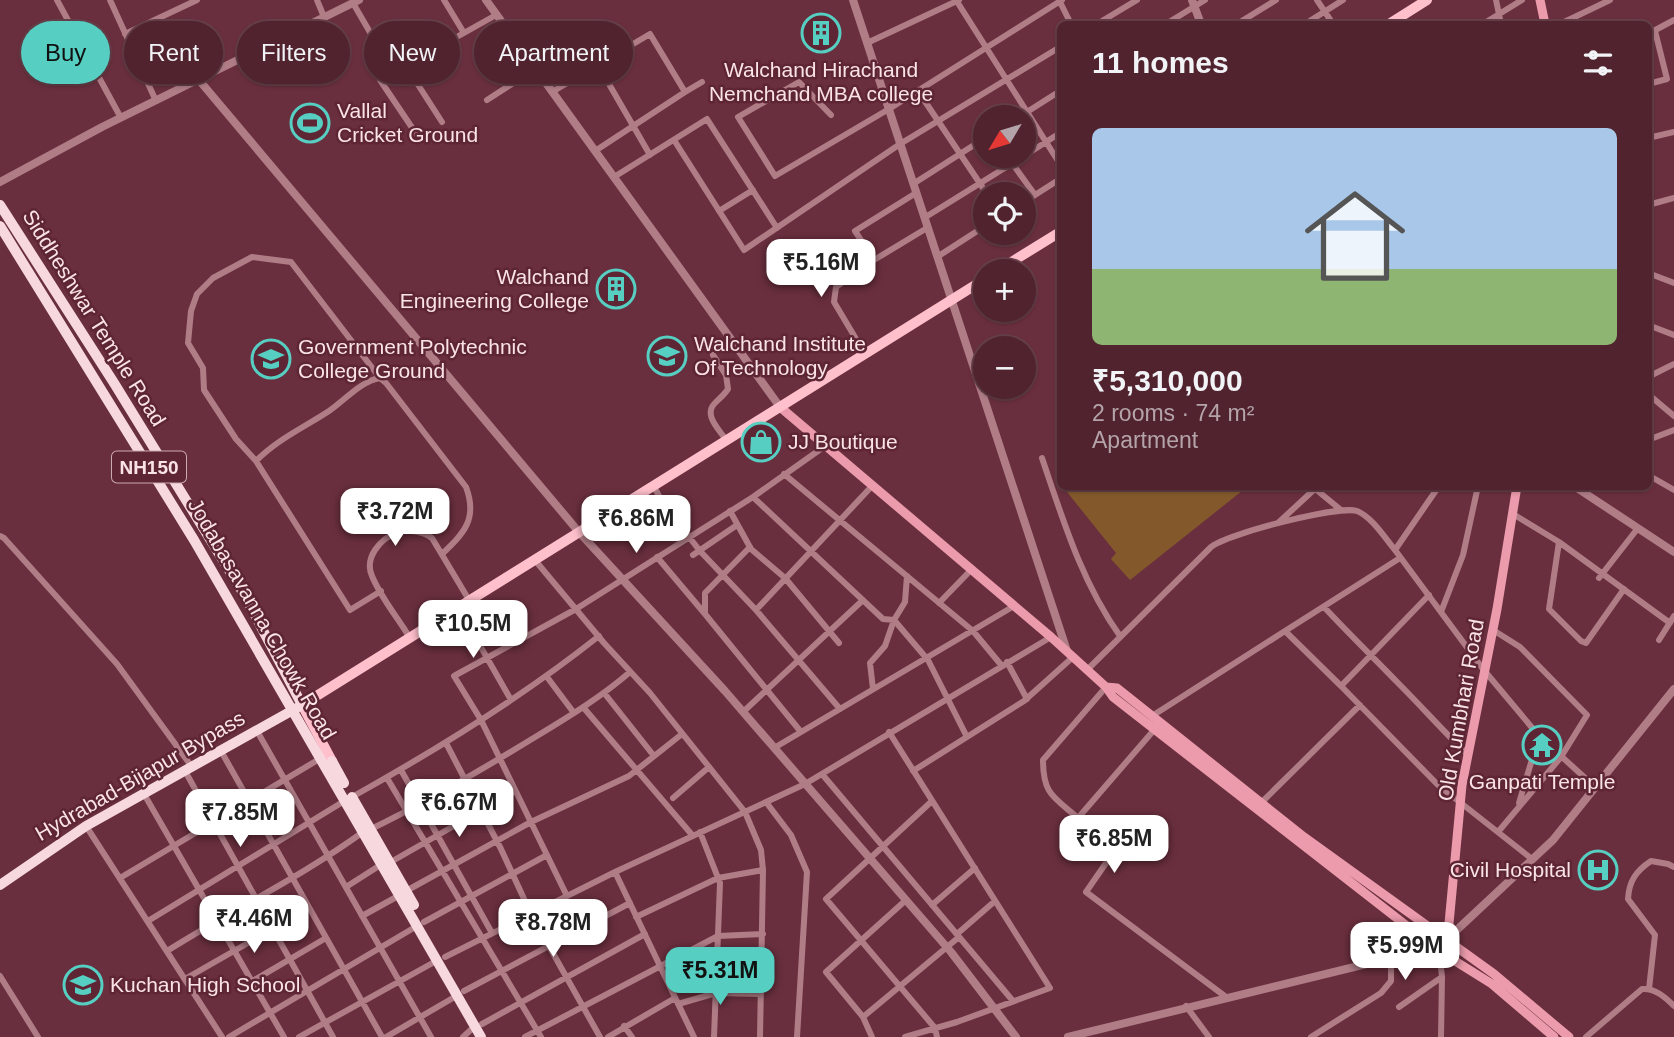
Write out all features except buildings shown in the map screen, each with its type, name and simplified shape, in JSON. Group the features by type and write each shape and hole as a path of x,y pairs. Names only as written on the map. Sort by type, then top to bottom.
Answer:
{"highway":[{"name":"Siddheshwar Temple Road","path":"0,205 245,596 298,708"},
{"name":"Jodabasavanna Chowk Road","path":"0,226 298,708 479,1025 489,1037"},
{"name":"Hydrabad-Bijapur Bypass","path":"0,885 86,826 298,708"},
{"name":"Jodabasavanna Chowk Road","path":"479,1025 481,1037"}],"main road":[{"path":"1393,21 1414,4 1427,0"},
{"path":"1540,0 1544,21"},
{"path":"1016,259 1057,234"},
{"path":"298,708 973,286"},
{"path":"780,407 1051,636 1106,687 1112,697 1439,951 1492,984 1554,1037"},
{"name":"Old Kumbhari Road","path":"1445,941 1448,934 1468,755 1483,669 1493,630 1516,490"},
{"path":"1106,687 1117,688 1261,803 1445,941 1494,974 1569,1037"}],"street":[{"path":"57,0 121,118"},
{"path":"110,0 124,32"},
{"path":"149,21 183,3 197,0"},
{"path":"317,0 324,17"},
{"path":"443,0 464,33"},
{"path":"486,0 500,21"},
{"path":"853,0 1070,654 1027,699 913,771"},
{"path":"1109,21 1137,0"},
{"path":"1170,21 1193,3 1205,0"},
{"path":"1242,21 1276,0"},
{"path":"1317,0 1331,21"},
{"path":"1310,21 1343,0"},
{"path":"1496,0 1500,21"},
{"path":"1488,21 1522,0"},
{"path":"1566,21 1611,0"},
{"path":"867,43 958,1 1023,105"},
{"path":"831,115 799,82 738,117 775,176 918,91 1049,3 1061,1 1069,21"},
{"path":"223,68 356,2 366,21"},
{"path":"1193,3 1200,21"},
{"path":"460,35 496,15"},
{"path":"1652,83 1667,79 1652,32 1674,20"},
{"path":"633,44 650,34 685,92"},
{"path":"674,140 744,250 900,144 1057,49"},
{"path":"595,151 702,82"},
{"path":"148,84 156,101"},
{"path":"0,182 191,84"},
{"path":"202,84 578,531 743,712 947,947 1016,1037"},
{"path":"383,84 416,135"},
{"path":"418,84 442,122"},
{"path":"487,100 512,84"},
{"path":"546,84 780,407"},
{"path":"552,92 566,84"},
{"path":"609,84 650,155"},
{"path":"918,91 978,182"},
{"path":"1036,106 1057,93"},
{"path":"614,177 707,119 777,228"},
{"path":"1036,126 1057,159"},
{"path":"1652,137 1674,132"},
{"path":"1036,148 1057,134"},
{"path":"913,184 973,146"},
{"path":"981,182 1004,168"},
{"path":"1036,194 1057,181"},
{"path":"924,218 973,187"},
{"path":"719,211 753,190"},
{"path":"874,260 855,231 916,193"},
{"path":"1652,204 1674,198"},
{"path":"865,354 834,302 836,287 927,228"},
{"path":"937,257 973,234"},
{"path":"381,591 350,610 256,461 236,439 204,390 203,369 188,343 191,311 197,293 213,278 252,257 290,262 466,487 471,501 465,531 442,554"},
{"path":"1652,275 1674,283"},
{"path":"1652,327 1674,335"},
{"path":"713,355 726,375 728,390 711,408 710,413 711,419 726,440"},
{"path":"1652,375 1674,364"},
{"path":"256,461 275,443 330,410 371,380 380,378"},
{"path":"1652,397 1674,416"},
{"path":"1652,438 1674,430"},
{"path":"567,896 481,720 454,676 576,609 753,497 825,446"},
{"path":"1042,458 1077,557 1101,609 1120,636"},
{"path":"784,474 973,631 1005,664 1027,699"},
{"path":"1652,477 1674,490"},
{"path":"653,485 664,505 699,550 756,610 840,709"},
{"path":"756,610 872,486"},
{"path":"1276,524 1312,490"},
{"path":"1318,490 1341,510"},
{"path":"1395,550 1436,490"},
{"path":"1441,612 1463,555 1477,490"},
{"path":"1582,490 1674,552"},
{"path":"753,497 883,619 894,621 926,658 967,737"},
{"path":"1087,670 1216,542 1276,524 1341,510 1358,512 1366,516 1395,550 1483,669 1539,736 1595,787"},
{"path":"730,511 750,547 785,578 839,643"},
{"path":"1513,514 1559,542 1601,576 1624,589 1670,623"},
{"path":"692,555 737,524"},
{"path":"1601,576 1638,528"},
{"path":"410,638 371,574 371,561 378,544 389,536 402,530 426,534 432,538 469,600"},
{"path":"0,536 117,664 188,769 213,821 333,1037"},
{"path":"1559,542 1549,609 1581,641 1586,643 1624,589"},
{"path":"705,614 705,593 750,547"},
{"path":"657,557 801,732"},
{"path":"1152,716 1400,558"},
{"path":"534,559 746,812 761,850 763,870 760,1037"},
{"path":"939,603 971,570"},
{"path":"873,689 870,663 885,646 894,621 905,602 907,576"},
{"path":"1341,686 1429,595"},
{"path":"743,712 863,600"},
{"path":"774,748 1014,606"},
{"path":"458,607 511,700"},
{"path":"1324,607 1468,755"},
{"path":"1659,640 1674,616"},
{"path":"1493,630 1520,647 1587,715 1561,757 1498,832"},
{"path":"1285,631 1438,785 1532,859"},
{"path":"148,921 446,743 547,677 598,636"},
{"path":"299,1037 492,933 615,872 805,784 1051,636"},
{"path":"167,951 215,920 329,857 367,831 499,759 605,694 630,672"},
{"path":"547,677 574,713"},
{"path":"1106,687 1043,760 1043,782 1051,795 1115,850 1086,892 1226,997"},
{"path":"1445,941 1553,840 1674,689"},
{"path":"605,694 654,756"},
{"path":"1261,803 1360,705"},
{"path":"583,707 635,771 693,835"},
{"path":"1078,818 1154,730"},
{"path":"257,731 431,1037"},
{"path":"889,732 1050,988 905,1037"},
{"path":"362,916 531,822 606,789 635,771 682,734"},
{"path":"1517,808 1539,736"},
{"path":"446,743 531,914 600,1037"},
{"path":"221,751 384,1037 630,903"},
{"path":"120,878 284,779 327,759"},
{"path":"673,798 709,767"},
{"path":"401,770 492,933"},
{"path":"822,774 1013,1001"},
{"path":"387,778 539,1034"},
{"path":"346,887 515,791"},
{"path":"144,794 284,1037"},
{"path":"932,801 826,898 935,1028 937,1037"},
{"path":"766,802 792,835 807,873 797,1037"},
{"path":"86,826 222,1037"},
{"path":"700,832 720,883 714,1037"},
{"path":"229,1037 421,924 547,855"},
{"path":"1649,989 1655,935 1628,900 1629,886 1638,870 1651,861 1674,867"},
{"path":"932,905 975,869"},
{"path":"636,917 718,878 763,870"},
{"path":"615,872 694,1037"},
{"path":"872,1037 863,1017 827,972 906,900"},
{"path":"863,1017 947,947 995,901"},
{"path":"185,979 309,908"},
{"path":"463,1037 479,1025 645,934"},
{"path":"525,1037 539,1034 582,1006 718,936 762,934"},
{"path":"251,982 326,938"},
{"path":"1068,1037 1391,958 1439,951 1442,978 1441,1037"},
{"path":"1311,1037 1381,993 1391,981 1391,958"},
{"path":"0,976 38,1037"},
{"path":"1399,1007 1442,978"},
{"path":"1586,1037 1642,989 1649,989 1664,996 1674,1006"},
{"path":"608,1037 624,1026 676,1001 716,993 761,994"},
{"path":"1186,1006 1209,1037"},
{"path":"624,1026 632,1037"}],"shaded area":[{"path":"1065,490 1243,490 1130,580 1111,559 1116,553"}],"place":[{"name":"Walchand Hirachand Nemchand MBA college","path":"821,33"},
{"name":"Vallal Cricket Ground","path":"310,123"},
{"name":"Walchand Engineering College","path":"616,289"},
{"name":"Walchand Institute Of Technology","path":"667,356"},
{"name":"Government Polytechnic College Ground","path":"271,359"},
{"name":"JJ Boutique","path":"761,442"},
{"name":"Ganpati Temple","path":"1542,745"},
{"name":"Civil Hospital","path":"1598,870"},
{"name":"Kuchan High School","path":"83,985"}]}
